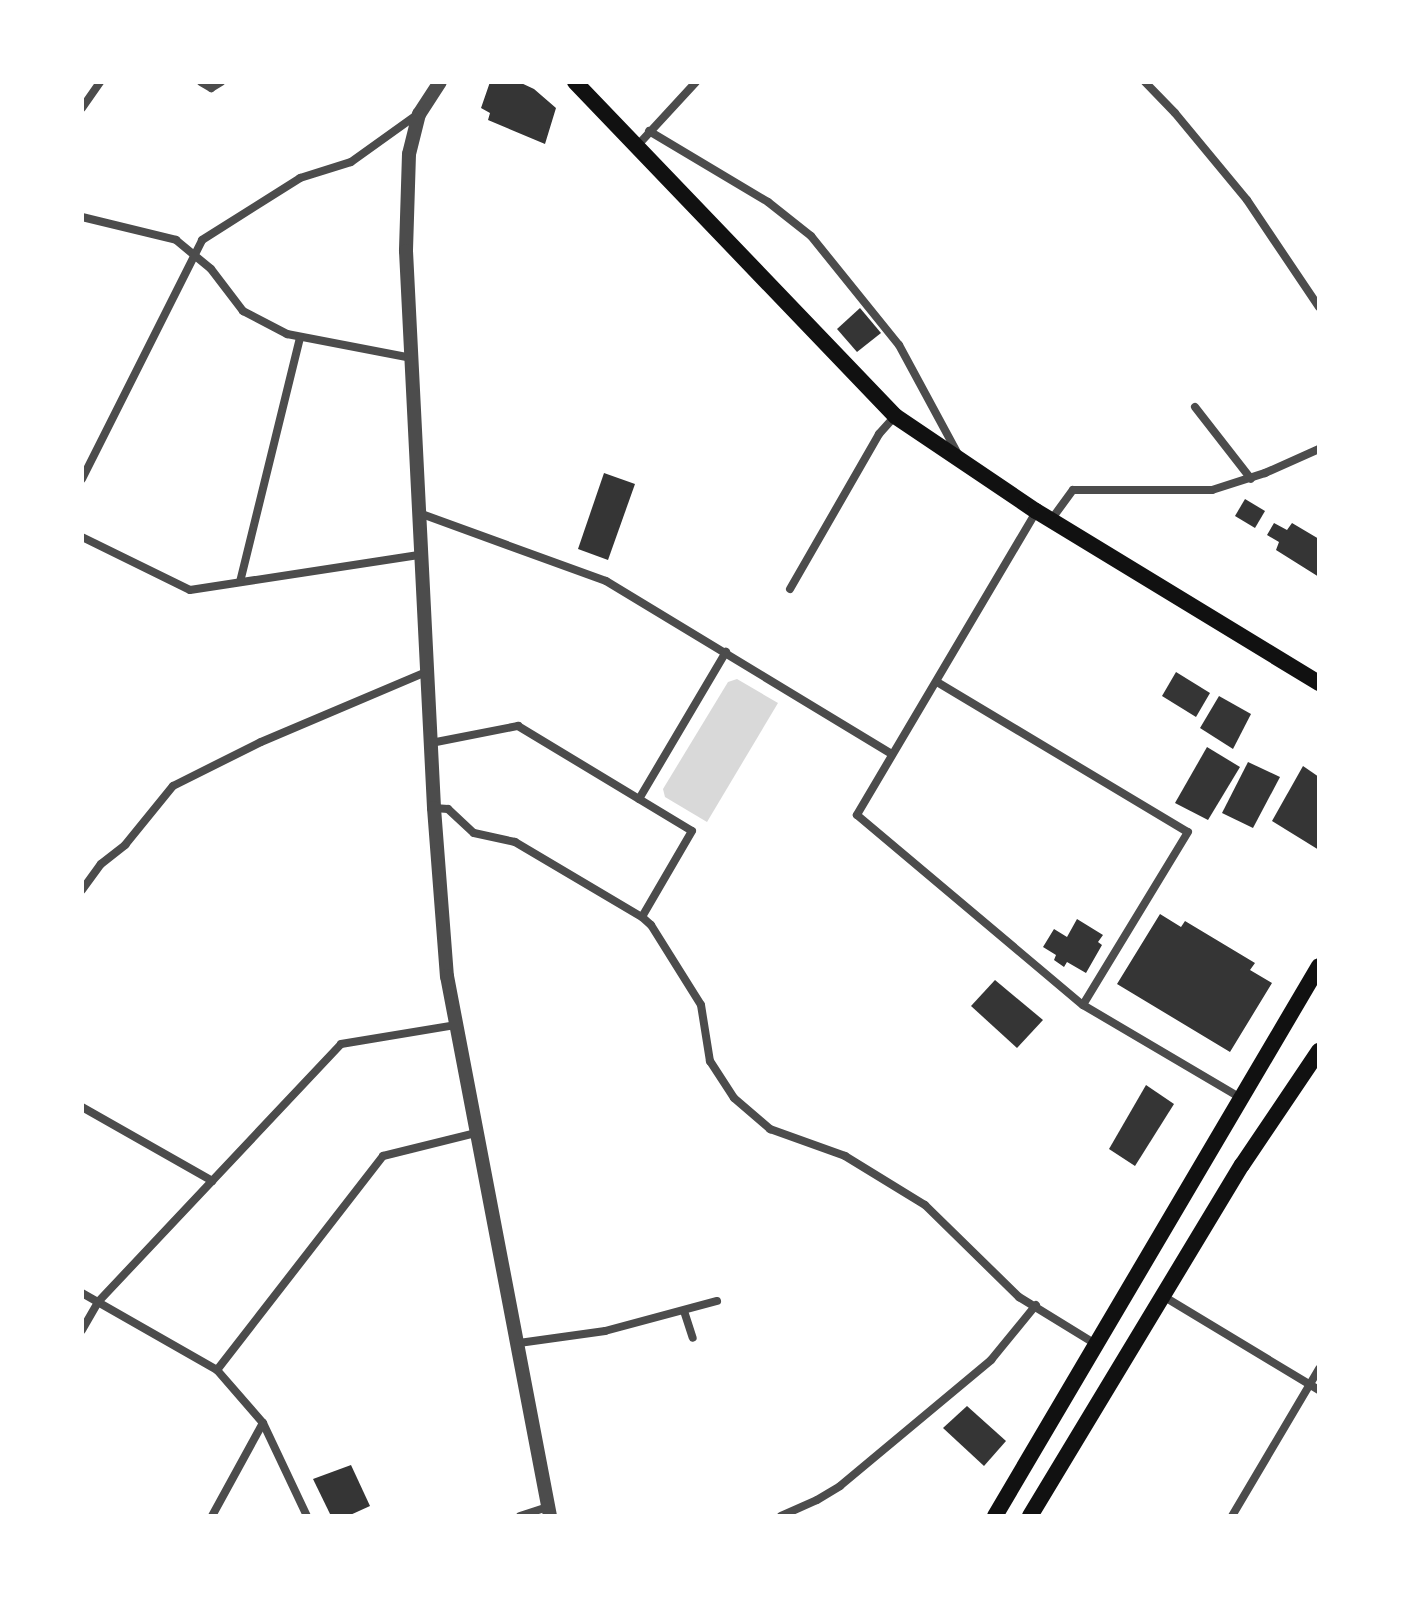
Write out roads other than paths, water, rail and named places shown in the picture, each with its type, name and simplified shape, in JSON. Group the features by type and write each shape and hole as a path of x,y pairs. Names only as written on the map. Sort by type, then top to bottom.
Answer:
{"main road":[{"path":"575,82 895,416 1044,516 1319,683"},
{"path":"995,1516 1319,966"},
{"path":"1030,1516 1242,1165 1319,1051"}],"street":[{"path":"82,108 100,82"},
{"path":"201,82 211,88 221,82"},
{"path":"440,82 419,114 409,154 406,251 426,672 447,976 549,1511 520,1516"},
{"path":"636,146 696,82"},
{"path":"1145,82 1175,113 1247,200 1319,307"},
{"path":"82,479 202,240 300,178 351,162 419,114"},
{"path":"649,131 768,202 811,236 899,345 963,464"},
{"path":"82,217 176,240 211,269 243,311 300,338 412,358"},
{"path":"240,582 300,338"},
{"path":"1195,407 1251,479"},
{"path":"790,589 879,434 895,416"},
{"path":"1242,1099 1083,1005 857,815 937,682 1044,516 1073,490 1188,493 1251,479 1319,449"},
{"path":"419,513 606,581 892,754"},
{"path":"82,537 190,590 420,555"},
{"path":"639,799 726,652"},
{"path":"82,890 101,864 125,845 173,786 261,742 426,672"},
{"path":"937,682 1188,832 1083,1005"},
{"path":"431,743 518,726 692,831 642,917"},
{"path":"434,808 448,809 474,833 515,842 642,917 651,925 701,1005 710,1061 734,1098 770,1129 845,1156 925,1205 1019,1297 1097,1346"},
{"path":"82,1330 98,1302 341,1044 456,1025"},
{"path":"82,1107 212,1181"},
{"path":"217,1370 383,1156 475,1133"},
{"path":"82,1293 217,1370 263,1423 307,1516"},
{"path":"1163,1296 1319,1390"},
{"path":"519,1343 605,1331 717,1301"},
{"path":"781,1516 840,1486 991,1360 1036,1305"},
{"path":"684,1311 693,1338"},
{"path":"1232,1516 1319,1369"},
{"path":"212,1516 263,1423"}]}
